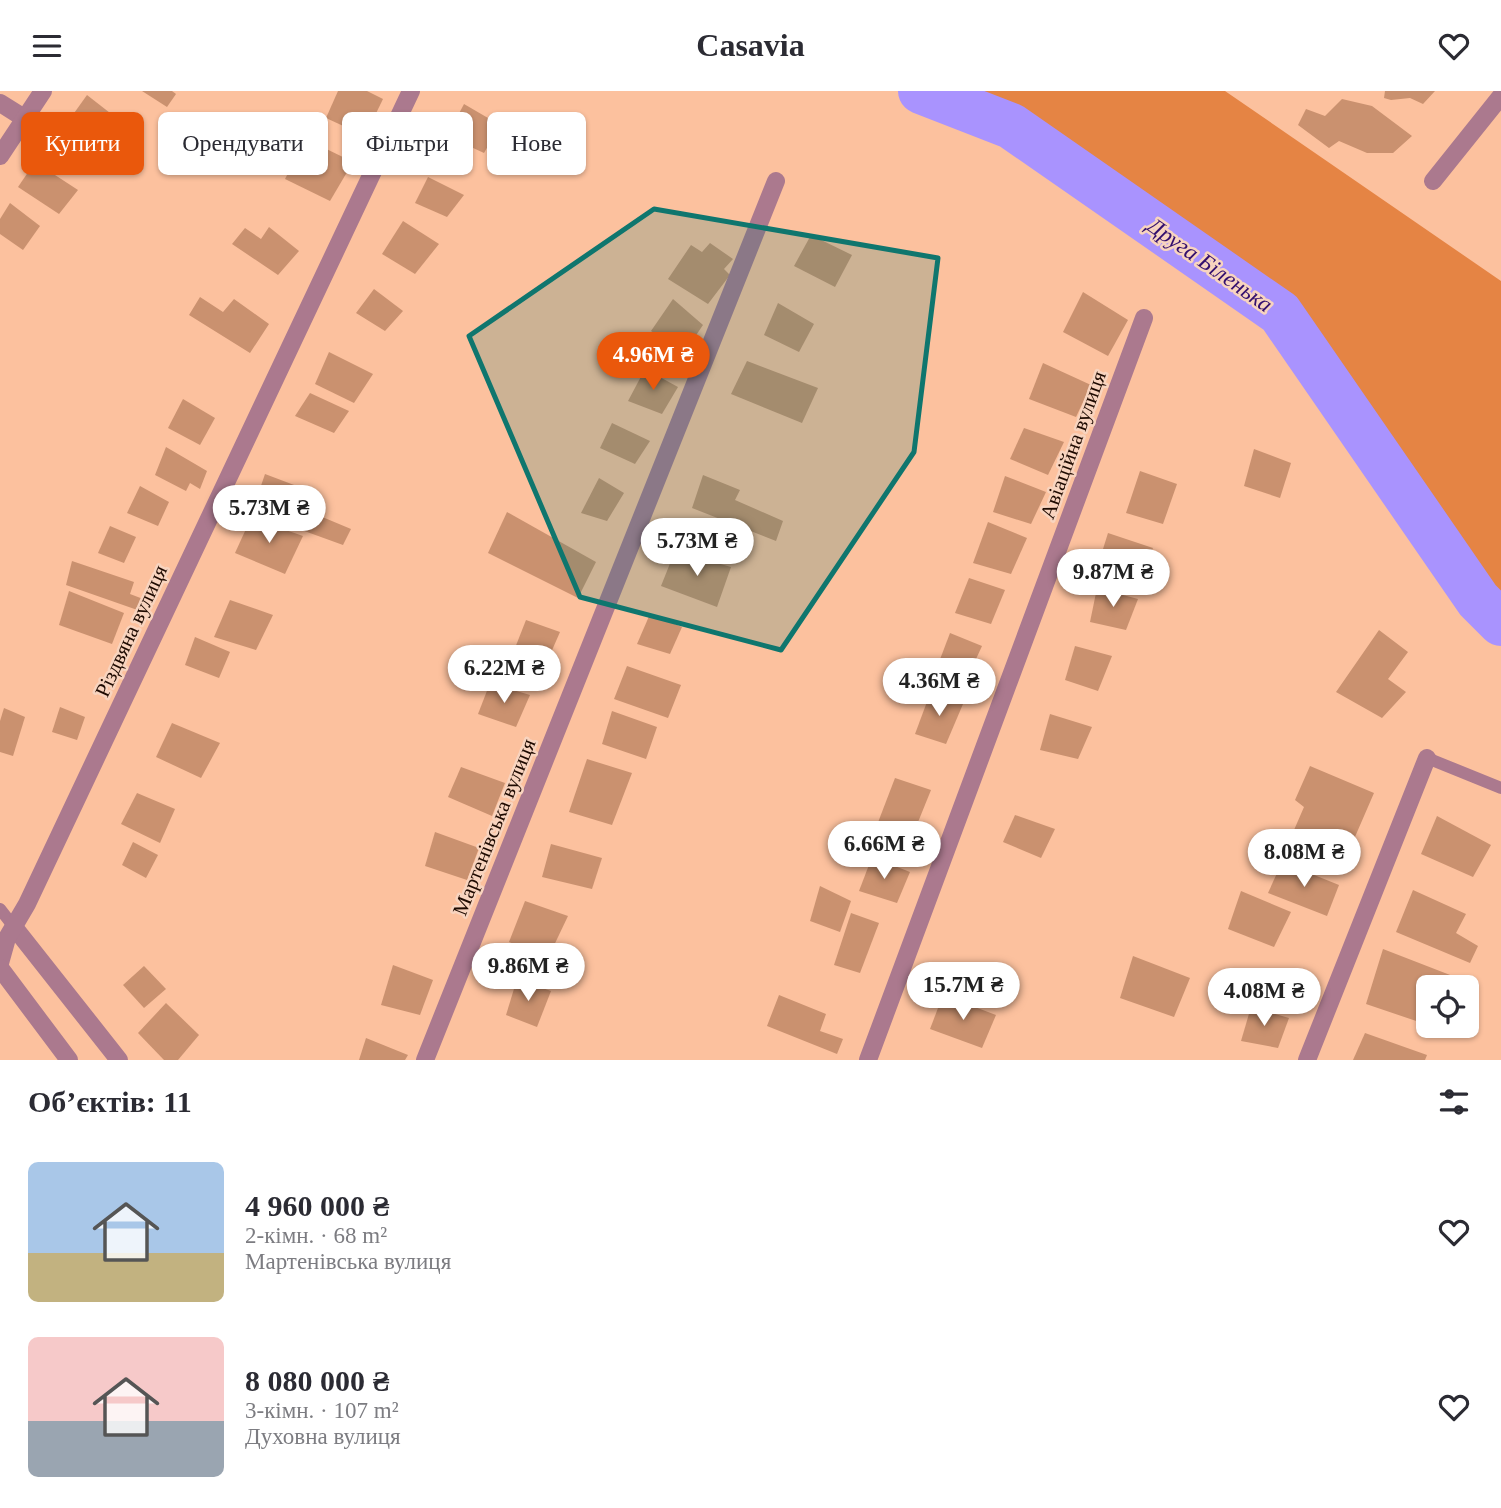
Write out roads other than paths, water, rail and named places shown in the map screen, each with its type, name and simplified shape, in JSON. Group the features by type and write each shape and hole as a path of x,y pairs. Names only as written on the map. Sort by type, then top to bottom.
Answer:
{"street":[{"path":"28,112 43,91"},
{"name":"Різдвяна вулиця","path":"0,965 7,938 411,91"},
{"path":"1433,181 1501,96"},
{"path":"0,103 21,116"},
{"path":"0,156 21,123"},
{"name":"Мартенівська вулиця","path":"425,1060 776,181"},
{"name":"Авіаційна вулиця","path":"867,1060 1144,318"},
{"path":"1307,1060 1427,758"},
{"path":"14,927 119,1060"},
{"path":"0,965 69,1060"}],"lane":[{"path":"1427,758 1501,789"},
{"path":"0,909 14,927"}],"waterway":[{"name":"Друга Біленька","path":"921,91 1011,126 1280,313 1478,600 1501,623"}]}
